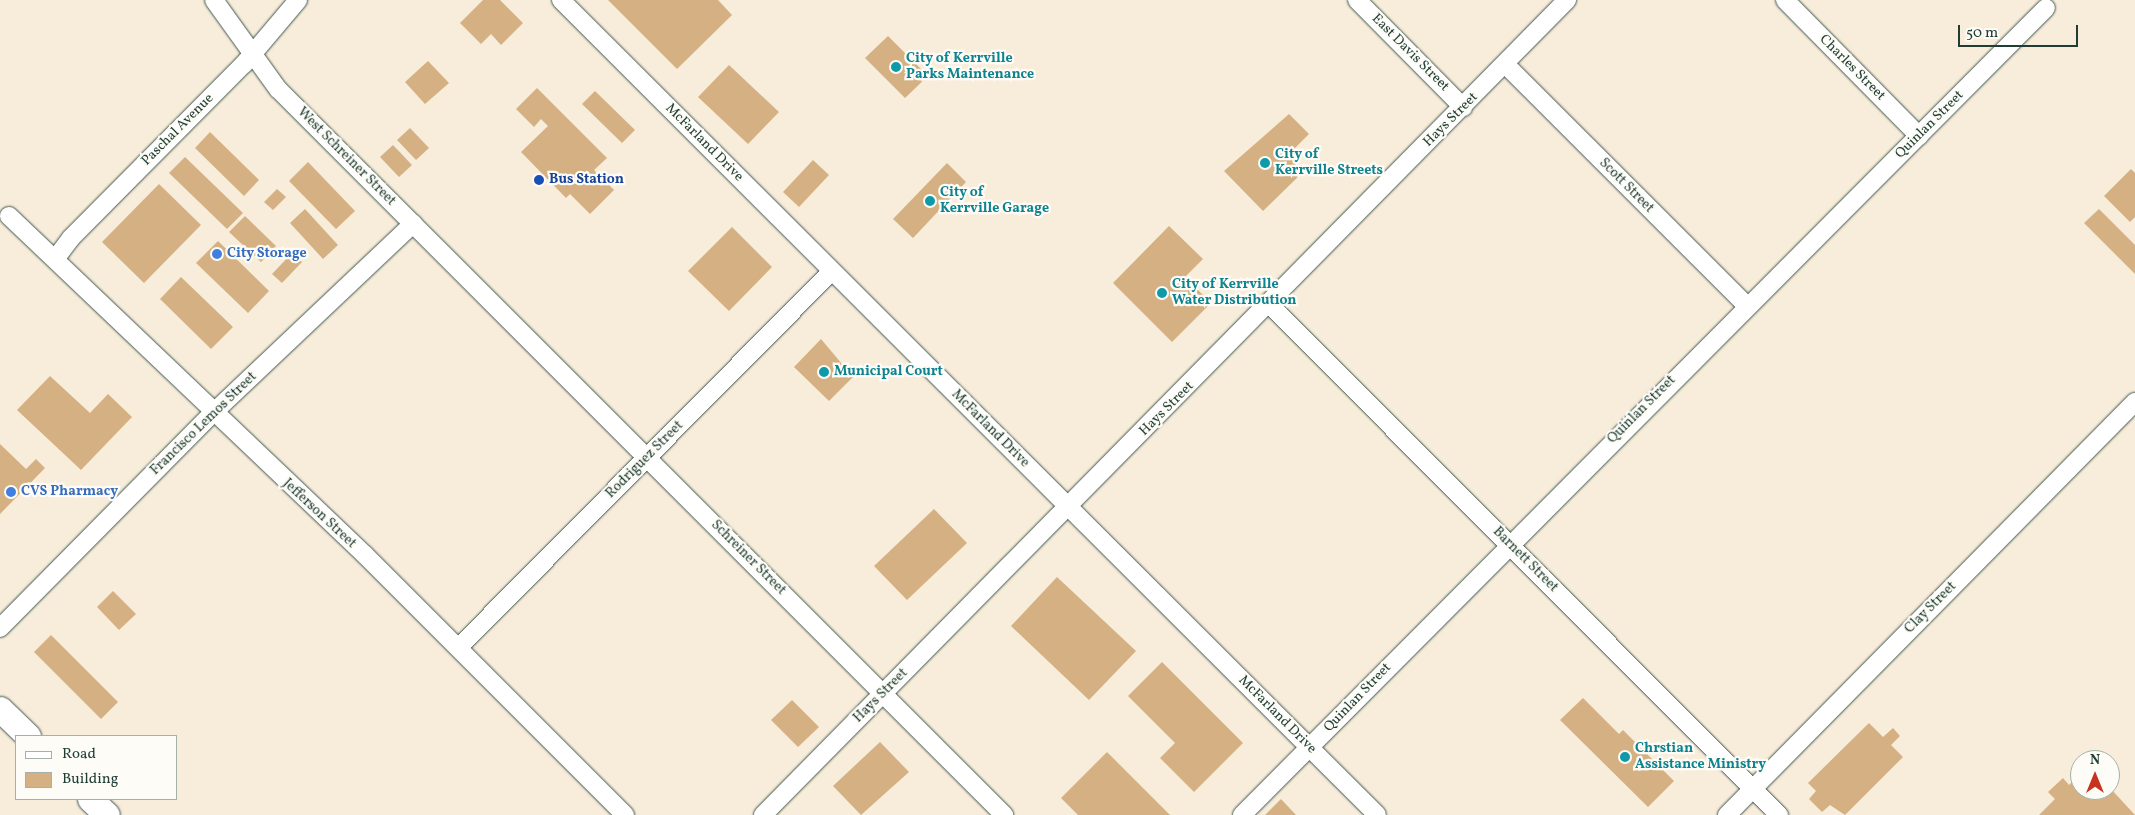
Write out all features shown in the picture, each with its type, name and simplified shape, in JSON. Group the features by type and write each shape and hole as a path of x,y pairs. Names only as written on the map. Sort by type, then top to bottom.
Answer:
{"main road":[{"path":"0,708 27,735"},
{"path":"91,800 107,815"}],"street":[{"name":"West Schreiner Street","path":"214,0 250,56 491,302"},
{"name":"Paschal Avenue","path":"56,258 71,238 250,56 298,0"},
{"name":"McFarland Drive","path":"561,0 1377,815"},
{"name":"East Davis Street","path":"1357,0 1464,107"},
{"name":"Hays Street","path":"763,815 1270,306 1567,0"},
{"name":"Charles Street","path":"1785,0 1919,136"},
{"name":"Quinlan Street","path":"1242,815 1508,544 2046,8"},
{"name":"Scott Street","path":"1506,65 1746,306"},
{"name":"Jefferson Street","path":"9,216 56,258 458,648 625,815"},
{"name":"Francisco Lemos Street","path":"0,628 214,412 413,224"},
{"name":"Rodriguez Street","path":"458,648 832,272"},
{"name":"Schreiner Street","path":"491,302 1004,815"},
{"name":"Barnett Street","path":"1270,306 1779,815"},
{"name":"Clay Street","path":"1727,815 2135,402"}],"building":[{"path":"483,0 500,0 523,23 501,45 491,34 481,44 460,23"},
{"path":"608,0 718,0 732,15 677,69"},
{"name":"City of Kerrville Parks Maintenance","path":"888,36 928,76 905,98 865,58"},
{"path":"428,61 449,83 425,104 405,82"},
{"path":"729,65 779,112 748,144 698,97"},
{"path":"537,88 607,158 594,170 614,190 590,214 570,194 566,198 521,152 548,126 541,119 534,127 516,109"},
{"path":"595,91 635,130 622,143 582,104"},
{"name":"City of Kerrville Streets","path":"1289,114 1309,134 1288,155 1304,171 1263,211 1224,171"},
{"path":"410,128 429,148 416,160 397,140"},
{"path":"210,132 259,180 244,196 195,148"},
{"path":"393,145 412,165 399,177 380,157"},
{"path":"185,157 243,213 227,229 169,173"},
{"path":"813,160 829,175 799,207 783,192"},
{"path":"308,162 355,211 336,229 289,181"},
{"name":"City of Kerrville Garage","path":"947,163 966,182 913,238 893,219"},
{"path":"2131,169 2135,173 2135,217 2130,222 2104,196"},
{"path":"159,184 201,225 144,283 102,242"},
{"path":"277,189 286,197 273,210 264,202"},
{"path":"305,209 338,245 323,259 290,223"},
{"path":"2099,209 2135,245 2135,274 2084,223"},
{"path":"245,216 276,246 261,262 229,232"},
{"name":"City of Kerrville Water Distribution","path":"1169,226 1203,259 1185,277 1211,303 1172,342 1113,283"},
{"path":"732,227 772,267 729,311 688,271"},
{"path":"218,241 269,291 248,313 196,263"},
{"path":"292,253 302,262 282,283 272,274"},
{"path":"181,277 233,327 211,349 160,299"},
{"name":"Municipal Court","path":"821,339 853,377 829,401 794,367"},
{"path":"50,376 90,413 108,394 132,417 81,470 17,410"},
{"name":"CVS Pharmacy","path":"0,444 26,469 36,459 45,468 0,514"},
{"path":"934,509 967,543 907,600 874,566"},
{"path":"1057,577 1136,651 1089,700 1011,626"},
{"path":"113,591 136,614 119,630 97,607"},
{"path":"51,635 118,702 101,719 34,652"},
{"path":"1162,662 1243,743 1194,792 1160,758 1175,743 1128,696"},
{"name":"Chrstian Assistance Ministry","path":"1583,698 1619,734 1623,730 1674,781 1648,807 1560,720"},
{"path":"792,700 819,727 798,747 771,720"},
{"path":"1869,723 1883,737 1893,728 1900,736 1891,745 1903,757 1845,815 1830,805 1822,812 1809,799 1816,791 1808,783"},
{"path":"880,742 909,772 861,815 833,786"},
{"path":"1107,752 1170,815 1078,815 1061,798"},
{"path":"2063,778 2069,785 2070,800 2120,799 2135,815 2039,815 2055,799 2048,792"},
{"path":"1281,799 1296,815 1265,815"}],"place":[{"name":"City of Kerrville Parks Maintenance","path":"896,67"},
{"name":"City of Kerrville Streets","path":"1265,163"},
{"name":"Bus Station","path":"539,180"},
{"name":"City of Kerrville Garage","path":"930,201"},
{"name":"City Storage","path":"217,254"},
{"name":"City of Kerrville Water Distribution","path":"1162,293"},
{"name":"Municipal Court","path":"824,372"},
{"name":"CVS Pharmacy","path":"11,492"},
{"name":"Chrstian Assistance Ministry","path":"1625,757"}]}
